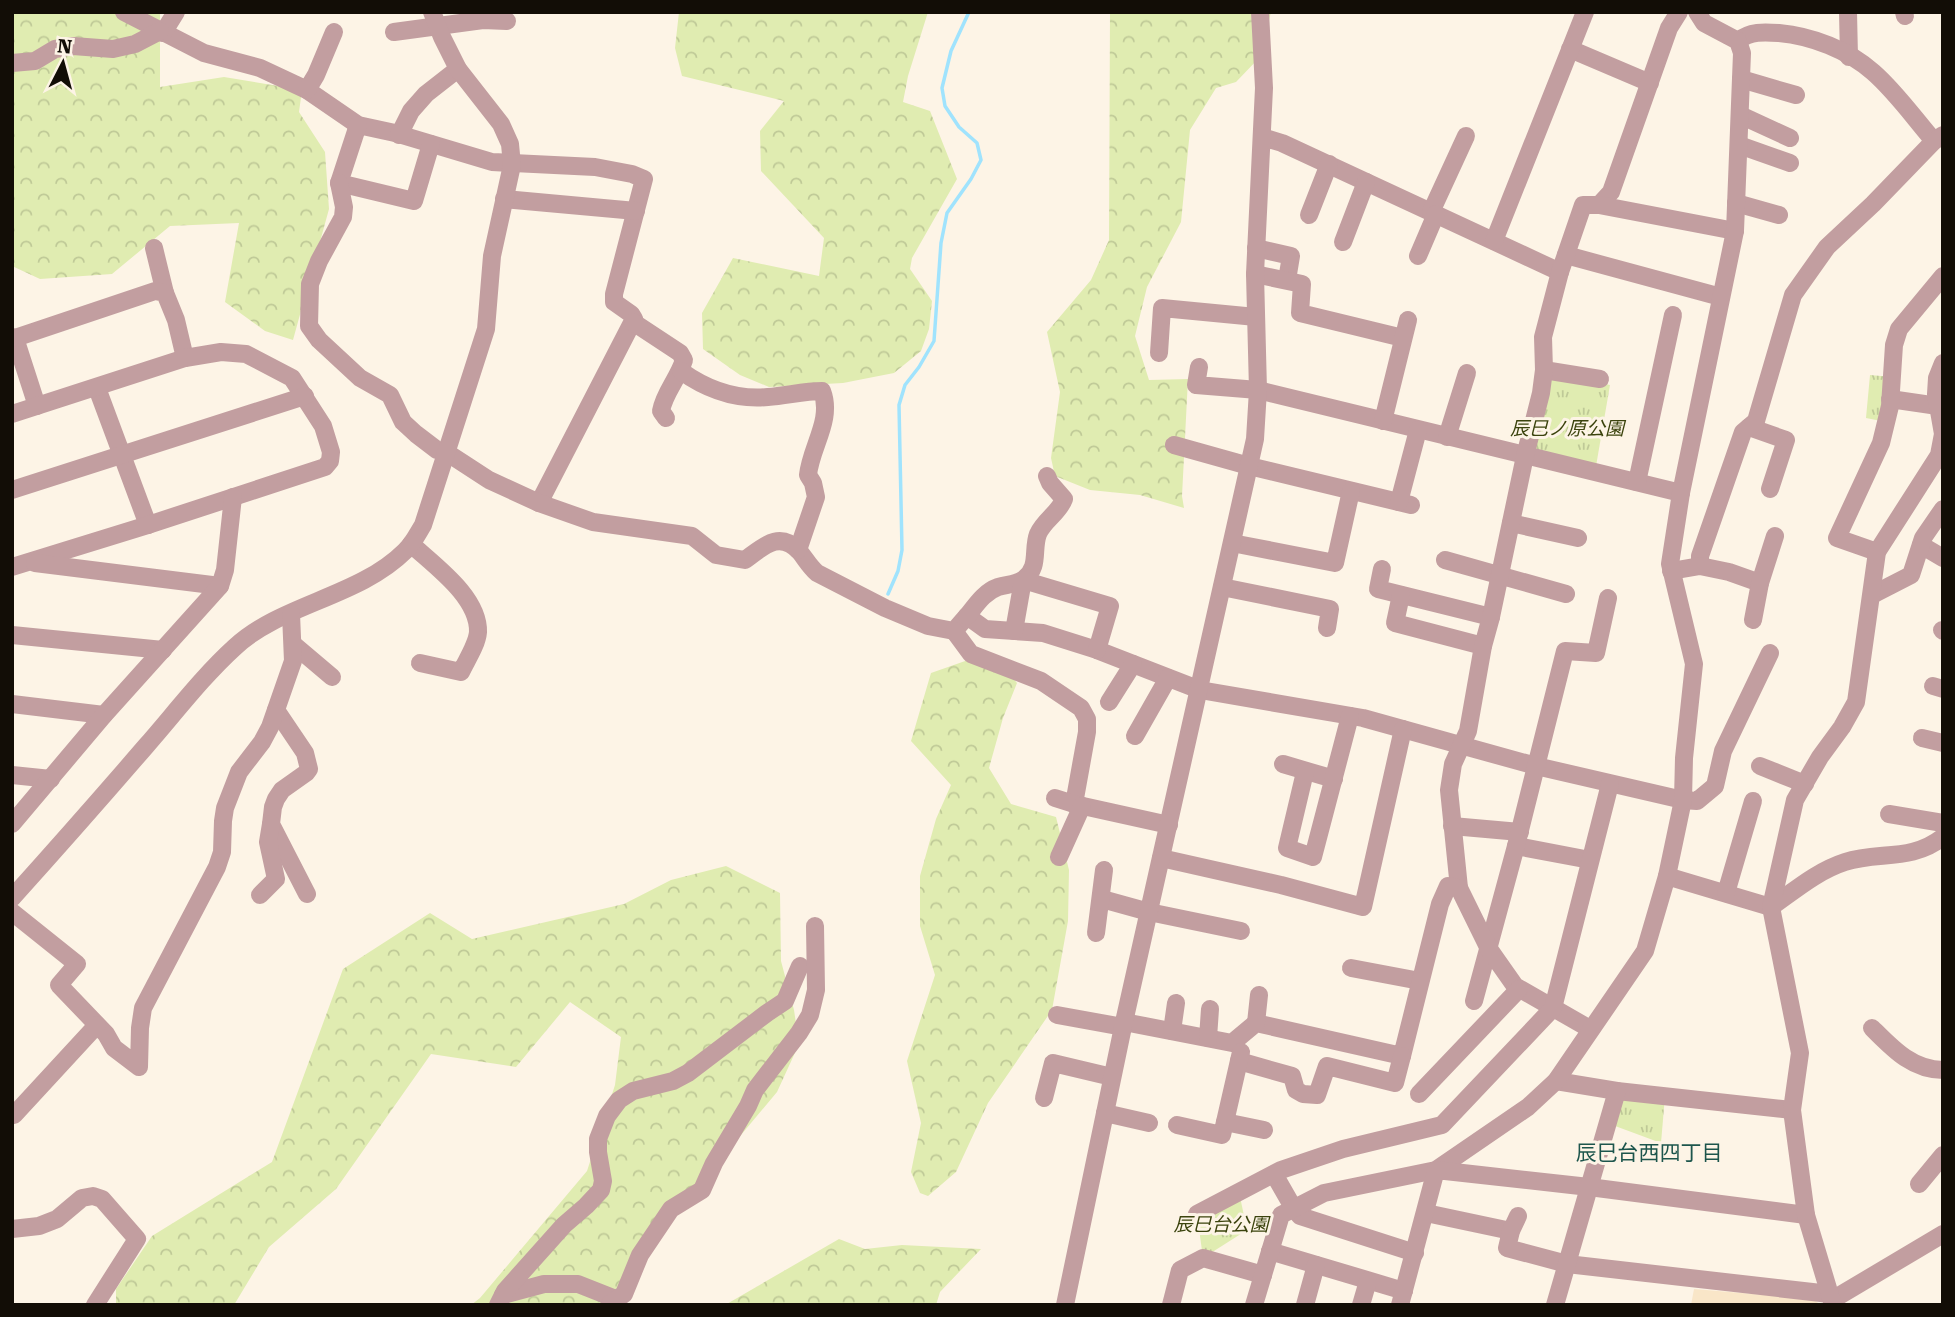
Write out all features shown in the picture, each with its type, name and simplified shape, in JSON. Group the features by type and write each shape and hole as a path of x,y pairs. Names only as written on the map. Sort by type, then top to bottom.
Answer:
{"street":[{"path":"124,12 204,53 260,68 307,90 358,125 492,162 595,167 644,179 614,294 614,302 634,319 539,503"},
{"path":"12,63 36,61 55,48 73,46 113,49 135,44 161,32 176,12"},
{"path":"1065,1305 1123,1024 1255,439 1258,390 1255,274 1264,88 1260,12"},
{"path":"1494,241 1585,12"},
{"path":"1598,205 1611,192 1669,28 1679,12"},
{"path":"1270,1251 1368,1281 1406,1300 1436,1170 1528,1107 1556,1081 1645,951 1667,876 1683,800 1693,664 1670,564 1681,493 1735,231 1742,53 1738,41 1704,23 1697,12"},
{"path":"1848,12 1849,57"},
{"path":"394,32 435,19 507,21"},
{"path":"12,898 201,682 235,647 253,633 359,583 389,565 407,550 423,525 486,329 492,256 512,165 510,144 501,124 458,69 435,19"},
{"path":"307,90 334,32"},
{"path":"1700,566 1700,556 1743,432 1756,421 1793,295 1827,247 1938,138 1871,71 1849,57 1816,41 1795,35 1761,32 1742,37 1738,41"},
{"path":"1570,49 1650,83"},
{"path":"399,135 411,111 426,94 458,69"},
{"path":"1741,79 1796,95"},
{"path":"1740,115 1790,138"},
{"path":"358,125 339,183 344,207 343,217 310,284 309,326 319,340 360,378 390,395 403,422 416,434 437,450 446,452 489,480 539,503 593,522 692,536 716,555 735,559 745,560 772,541 783,541 798,551 817,573 885,608 928,626 954,631 971,654 1041,681 1081,708 1087,719 1087,732 1078,805 1059,857"},
{"path":"1418,256 1466,136"},
{"path":"1262,137 1282,142 1494,241 1563,263 1721,297"},
{"path":"339,183 414,201 431,144"},
{"path":"1739,145 1790,163"},
{"path":"1309,215 1329,164"},
{"path":"1343,242 1366,182"},
{"path":"504,199 636,211"},
{"path":"1736,203 1779,215"},
{"path":"1590,1029 1515,986 1489,950 1459,888 1449,790 1453,764 1468,731 1483,646 1492,617 1525,456 1541,394 1544,370 1543,337 1563,263 1583,205 1598,205 1735,231"},
{"path":"154,248 185,358"},
{"path":"1256,248 1292,256 1287,281"},
{"path":"1255,274 1302,284 1300,313 1406,329 1383,421"},
{"path":"1877,552 1837,538 1881,443 1890,399 1894,345 1899,328 1943,276"},
{"path":"37,405 14,337 155,291 165,293"},
{"path":"1159,352 1162,309 1256,317"},
{"path":"1637,482 1673,315"},
{"path":"633,322 680,353 684,360 676,381 663,400 661,411 666,418"},
{"path":"12,414 185,358 221,352 246,354 292,378 323,426 331,452 330,461 325,467 20,564"},
{"path":"1832,1300 1806,1214 1792,1110 1800,1053 1771,907 1795,800 1856,702 1877,552 1938,455 1943,434 1936,394 1937,378 1943,363"},
{"path":"1199,367 1196,385 1258,390 1681,493"},
{"path":"1544,370 1600,379"},
{"path":"681,371 703,385 737,397 769,397 822,391 825,416 808,475 816,497 798,551"},
{"path":"1447,437 1467,373"},
{"path":"97,388 148,525"},
{"path":"12,490 305,396"},
{"path":"1890,399 1938,406"},
{"path":"1749,427 1786,440 1769,489"},
{"path":"1174,445 1405,504 1418,430"},
{"path":"954,631 985,594 1023,580 1033,570 1038,532 1064,499 1047,476"},
{"path":"1232,543 1335,564 1351,491"},
{"path":"12,824 104,715 220,586 225,570 233,496"},
{"path":"1872,595 1910,576 1923,538 1943,509"},
{"path":"1511,523 1578,538"},
{"path":"1753,620 1760,583 1775,536"},
{"path":"411,544 443,572 466,598 476,613 478,635 461,672 420,663"},
{"path":"1921,545 1943,558"},
{"path":"1445,560 1566,594"},
{"path":"20,564 220,586"},
{"path":"1671,571 1700,566 1760,583"},
{"path":"1382,569 1378,589 1492,617"},
{"path":"1014,631 1023,580"},
{"path":"1023,580 1110,606 1097,650"},
{"path":"1222,587 1330,609 1327,628"},
{"path":"1401,595 1395,623 1483,646"},
{"path":"1474,1000 1518,839 1564,651 1597,653 1608,598"},
{"path":"12,912 77,964 59,985 106,1034 114,1048 139,1067 143,1008 217,867 222,852 225,808 239,772 262,741 293,660 291,614"},
{"path":"967,616 985,628 1043,634 1097,650 1200,690 1350,716 1536,766 1683,800 1698,801 1715,786 1723,751 1770,653"},
{"path":"12,635 163,650"},
{"path":"293,644 332,677"},
{"path":"1108,702 1133,664"},
{"path":"1135,736 1168,678"},
{"path":"12,704 104,715"},
{"path":"260,895 276,880 268,842 276,799 282,790 309,769 306,753 276,710"},
{"path":"1305,772 1287,848 1313,857 1350,716"},
{"path":"1161,858 1363,906 1403,730"},
{"path":"1922,738 1943,743"},
{"path":"1283,764 1334,779"},
{"path":"1760,766 1805,784"},
{"path":"12,775 51,779"},
{"path":"1197,1213 1273,1174 1343,1149 1442,1125 1553,1008 1610,784"},
{"path":"1055,798 1169,825"},
{"path":"1726,893 1753,801"},
{"path":"1889,814 1943,823"},
{"path":"271,824 307,894"},
{"path":"1452,826 1518,839 1590,860"},
{"path":"1771,907 1822,871 1847,861 1915,853 1943,837"},
{"path":"1096,933 1104,870"},
{"path":"1667,876 1771,907"},
{"path":"1239,1061 1292,1076 1296,1090 1303,1094 1317,1095 1326,1066 1395,1083 1440,904 1448,886 1459,888"},
{"path":"1101,899 1241,931"},
{"path":"500,1300 544,1284 578,1284 613,1302 624,1294 640,1255 671,1209 702,1190 755,1090 810,1015 816,990 815,926"},
{"path":"500,1300 564,1224 601,1190 603,1181 598,1139 607,1116 619,1100 633,1091 673,1081 688,1073 785,1001 800,966"},
{"path":"1351,968 1420,981"},
{"path":"1419,1094 1519,989"},
{"path":"1177,1125 1222,1135 1239,1061 1259,995"},
{"path":"1172,1031 1176,1003"},
{"path":"1208,1038 1210,1009"},
{"path":"1057,1015 1172,1031 1232,1043 1251,1027"},
{"path":"14,1115 97,1025"},
{"path":"1251,1027 1402,1056"},
{"path":"1872,1028 1911,1062 1943,1070"},
{"path":"1044,1098 1054,1063 1112,1077"},
{"path":"1556,1081 1617,1091 1792,1110"},
{"path":"1555,1305 1617,1091"},
{"path":"1105,1113 1149,1123"},
{"path":"1225,1122 1264,1130"},
{"path":"1919,1184 1943,1155"},
{"path":"1254,1305 1281,1215 1324,1193 1436,1170 1806,1214"},
{"path":"1273,1174 1300,1216 1415,1253"},
{"path":"12,1229 39,1226 57,1219 82,1198 93,1196 102,1199 137,1239 95,1305"},
{"path":"1426,1213 1515,1224 1507,1248 1567,1264 1832,1300 1943,1234"},
{"path":"1173,1304 1180,1270 1203,1258 1263,1275"},
{"path":"1305,1305 1316,1265"},
{"path":"1361,1305 1368,1281"}],"shaded area":[{"path":"1694,1289 1814,1299 1820,1305 1691,1305"}],"green space":[{"path":"12,12 160,12 160,87 224,77 302,90 299,112 325,152 329,209 293,340 265,331 225,302 239,223 170,226 112,274 40,279 12,266"},
{"path":"679,12 928,12 908,76 903,102 930,111 957,179 912,258 910,269 932,301 929,329 921,351 894,373 843,383 769,387 740,375 703,349 702,313 733,258 819,276 824,238 761,171 760,131 784,101 682,76 675,48"},
{"path":"1110,12 1271,12 1260,57 1236,82 1216,88 1190,130 1181,222 1147,287 1135,336 1149,380 1188,379 1182,496 1184,508 1140,495 1090,490 1055,476 1051,458 1060,392 1047,332 1091,280 1109,240"},
{"name":"辰巳ノ原公園","path":"1544,370 1610,385 1595,472 1525,456"},
{"path":"1870,375 1892,377 1886,422 1866,418"},
{"path":"992,653 1017,683 1003,718 989,768 1011,804 1056,817 1069,870 1068,921 1052,1010 988,1103 956,1172 928,1196 920,1193 911,1172 921,1123 907,1061 935,975 920,926 920,876 936,819 951,785 911,741 931,673"},
{"path":"726,866 780,893 781,961 794,1010 799,1044 777,1092 638,1258 619,1305 471,1305 480,1298 587,1171 615,1085 621,1037 570,1002 516,1067 431,1054 336,1189 269,1247 234,1305 116,1305 116,1289 152,1236 272,1162 343,969 430,913 472,939 624,904 671,880"},
{"path":"1617,1091 1665,1096 1661,1143 1607,1123"},
{"name":"辰巳台公園","path":"1239,1192 1247,1230 1203,1258 1197,1214"},
{"path":"839,1239 865,1249 902,1245 981,1249 940,1292 936,1305 725,1305"}],"waterway":[{"path":"888,594 898,571 902,550 899,405 905,385 934,341 941,243 947,213 981,160 977,143 959,127 945,106 942,88 951,51 969,12"}],"district":[{"name":"辰巳台西四丁目","path":"1649,1153"}]}
